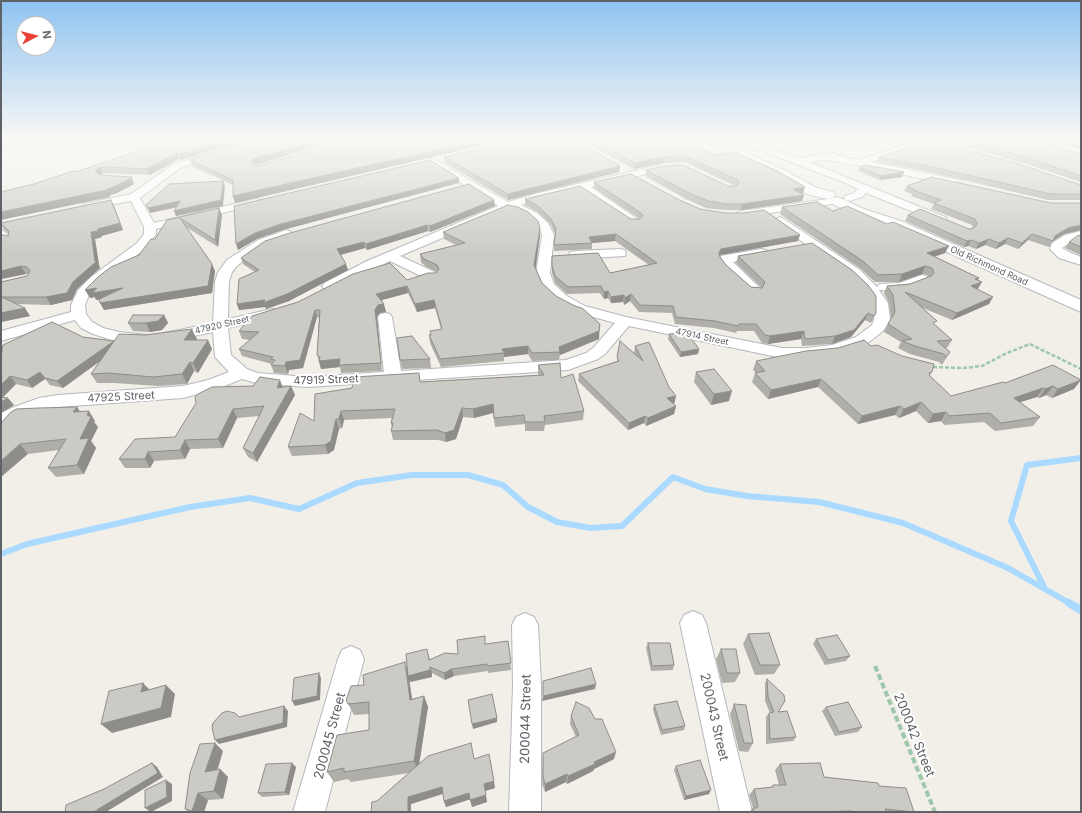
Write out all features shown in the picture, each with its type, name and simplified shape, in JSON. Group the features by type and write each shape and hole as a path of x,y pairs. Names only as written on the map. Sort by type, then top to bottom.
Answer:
{"street":[{"path":"80,208 134,197 159,178"},
{"name":"47914 Street","path":"458,178 507,206 522,209 533,215 544,226 548,235 543,273 548,286 562,299 580,309 625,321 782,353 806,353 834,350 869,343 882,320 881,303 872,288 855,273 766,212"},
{"path":"316,294 389,256 507,206 539,196 617,178"},
{"path":"639,178 644,181"},
{"name":"Old Richmond Road","path":"789,178 812,191 836,198 859,212 896,224 1081,307"},
{"path":"842,178 850,181 860,189 953,224"},
{"path":"933,178 968,185"},
{"path":"141,179 156,180"},
{"path":"456,189 471,185"},
{"path":"583,187 635,222"},
{"path":"730,215 766,212 858,195 860,189"},
{"path":"1,336 79,314 78,305 83,293 96,280 142,246 150,234 150,227 134,197"},
{"path":"150,227 264,200"},
{"name":"47919 Street","path":"303,230 262,243 232,263 225,272 222,282 220,326 223,357 242,373 256,378 298,383 568,365 592,356 599,351 625,321"},
{"path":"1081,235 1069,238 1056,246 1056,249 1064,255 1081,262"},
{"path":"798,246 813,244"},
{"path":"755,290 726,263 726,259 776,250"},
{"path":"546,257 620,253"},
{"path":"389,256 432,276"},
{"path":"872,288 901,287 922,279"},
{"name":"47920 Street","path":"79,314 86,325 98,331 118,337 156,337 220,326 269,314 282,309"},
{"path":"385,316 393,377"},
{"name":"47925 Street","path":"1,421 20,411 39,404 58,401 183,392 214,384 242,373"},
{"name":"200043 Street","path":"693,623 736,812"},
{"name":"200044 Street","path":"525,625 527,686 525,812"},
{"name":"200045 Street","path":"309,812 351,659"}],"lane":[{"path":"3,227 10,240"}],"path":[{"path":"932,367 964,368 982,366 1007,353 1030,344 1081,369"},
{"name":"200042 Street","path":"875,666 935,812"}],"building":[{"path":"52,178 130,178 107,190 1,212 1,192"},
{"path":"229,178 313,178 233,196 233,180"},
{"path":"354,178 459,178 281,224 255,233 236,244 234,206"},
{"path":"480,178 572,178 508,194"},
{"path":"613,178 638,178 677,199 700,209 725,213 743,213 764,210 800,235 721,249 719,253 720,257 726,265 751,287 762,288 765,282 738,256 812,243 852,270 868,285 876,296 876,313 874,316 868,313 854,330 835,336 805,339 804,331 770,336 765,335 756,324 739,324 738,326 715,321 676,317 673,306 640,305 631,294 625,298 624,295 611,297 608,291 604,292 601,286 568,287 555,276 552,266 552,256 598,253 610,273 657,263 616,234 589,237 592,243 554,245 556,229 551,219 538,206 525,199 580,186 631,219 640,219 643,216 641,213 594,182"},
{"path":"661,178 711,178 728,186 736,186 739,183 738,180 733,178 789,178 805,187 793,189 804,195 742,204 726,204 708,201"},
{"path":"929,178 936,178 1051,203 1081,203 1081,225 1068,228 1055,236 1053,241 1032,234 1022,243 1008,238 999,243 989,239 979,243 971,240 967,241 908,215 920,209 969,229 974,228 977,224 975,219 934,203 941,200 913,190 915,190 907,186"},
{"path":"980,178 1060,178 1081,185 1081,194 1051,194"},
{"path":"223,181 221,200 174,211 180,201 148,208 146,205 169,184"},
{"path":"469,184 494,200 430,226 427,225 366,244 364,242 337,249 346,264 287,294 263,303 265,300 237,304 239,279 259,270 241,258 265,241"},
{"path":"111,200 120,223 91,232 95,261 97,261 73,282 67,293 46,297 2,297 25,308 1,313 1,282 27,276 30,271 27,267 21,266 1,271 1,234 8,236 9,231 1,223"},
{"path":"817,202 833,211 847,206 887,224 893,222 949,246 927,253 979,278 975,279 982,282 971,286 993,297 957,313 905,292 937,321 933,323 952,340 937,341 950,352 946,357 944,354 902,341 912,339 888,324 895,312 893,295 887,286 910,284 931,276 934,273 932,268 925,266 902,274 878,275 864,262 782,207"},
{"path":"508,205 518,207 528,212 538,221 540,228 534,265 542,283 556,296 582,308 600,324 599,331 559,347 560,352 532,353 528,346 502,349 504,353 440,359 429,335 431,335 430,331 442,329 434,300 415,304 407,286 376,294 384,304 378,305 375,310 381,363 339,365 340,359 319,361 320,357 317,355 320,310 315,310 300,360 286,362 285,366 271,365 275,360 271,359 273,357 239,349 259,332 239,331 252,316 298,302 353,274 390,263 407,280 428,273 436,273 439,269 437,265 424,259 420,254 465,243 443,232"},
{"path":"219,208 215,240 180,218 212,264 208,286 100,303 99,299 123,288 92,293 97,288 85,290 111,267 139,255 151,239 155,239 167,220"},
{"path":"1081,235 1081,247 1069,242 1077,236"},
{"path":"133,315 164,315 158,321 128,323"},
{"path":"52,322 83,337 114,341 57,381 45,378 40,372 27,380 10,376 1,385 1,356 3,345"},
{"path":"192,329 184,340 208,340 193,363 190,362 182,374 153,377 108,373 91,374 119,334 145,335"},
{"path":"682,333 689,335 699,349 681,352 669,334"},
{"path":"412,336 430,359 400,360 397,338"},
{"path":"864,340 871,346 877,345 902,356 934,364 932,372 929,373 930,376 951,396 1003,382 1005,383 1053,365 1081,380 1058,389 1053,386 1045,389 1043,388 1014,398 1040,417 1001,423 990,413 949,416 946,412 933,414 921,402 904,409 900,406 862,416 821,379 771,390 755,373 765,371 756,361 806,351 838,348"},
{"path":"620,341 643,361 635,346 649,342 669,387 676,396 667,398 676,406 648,418 645,416 629,423 579,374 619,361 617,357"},
{"path":"560,363 561,378 573,374 584,411 544,416 545,422 525,422 524,415 494,418 493,404 473,409 462,408 454,430 445,433 437,430 391,431 393,423 391,423 395,409 341,411 339,419 336,419 331,441 325,445 288,447 300,413 314,421 315,394 352,388 354,377 419,373 420,382 544,375 538,365"},
{"path":"714,369 732,391 714,394 696,372"},
{"path":"260,377 280,380 277,388 291,386 253,453 243,448 264,406 233,409 218,439 185,440 180,450 148,452 145,459 119,459 135,439 175,437 196,403 195,397 198,394 212,387 253,386"},
{"path":"1,397 8,398 1,402"},
{"path":"77,407 73,412 89,411 87,415 91,417 80,439 89,438 77,465 48,468 66,439 20,444 1,461 1,423 11,412 16,409"},
{"path":"769,633 780,665 760,665 748,634"},
{"path":"837,635 850,656 828,660 816,639"},
{"path":"485,636 485,644 508,641 511,663 488,666 487,664 452,669 444,673 430,667 430,670 408,676 406,654 427,649 429,660 445,653 458,654 457,640"},
{"path":"648,643 670,643 674,665 652,666"},
{"path":"721,649 736,649 740,673 727,673"},
{"path":"405,662 410,700 424,696 414,761 344,772 344,768 327,772 337,735 369,730 369,702 348,704 346,700 351,686 364,685 363,675"},
{"path":"591,668 596,684 543,696 543,681"},
{"path":"319,673 317,696 292,701 294,678"},
{"path":"767,679 784,695 785,701 778,712 787,711 796,737 770,739 769,713 774,712 768,697"},
{"path":"143,683 141,692 166,685 161,708 101,724 109,691"},
{"path":"492,694 497,718 472,724 468,700"},
{"path":"677,701 685,726 662,730 654,705"},
{"path":"576,702 589,708 595,719 602,719 616,752 594,762 595,764 545,784 543,777 543,753 579,735 571,716"},
{"path":"848,702 862,727 839,732 826,707"},
{"path":"734,704 746,705 753,743 744,743"},
{"path":"284,706 283,723 215,740 212,728 213,723 222,713 227,711 235,713 239,717"},
{"path":"215,743 205,772 220,769 214,791 198,793 192,811 185,809 190,773 200,744"},
{"path":"471,743 474,759 489,754 494,781 484,784 486,795 470,800 469,793 444,801 442,787 408,797 408,812 371,812 372,802 377,801 428,756"},
{"path":"700,760 711,790 686,796 676,766"},
{"path":"152,763 158,773 95,812 65,812 66,805 104,789"},
{"path":"292,763 285,792 258,793 266,764"},
{"path":"820,763 824,777 878,783 879,786 906,788 914,812 885,809 886,812 754,812 753,808 757,808 758,806 754,789 773,787 773,785 786,785 780,764"},
{"path":"166,780 167,797 145,808 145,790"}],"waterway":[{"path":"1045,589 1011,521 1027,465 1081,458"},
{"path":"1,554 27,544 190,507 250,498 299,509 357,483 412,475 468,475 503,485 528,507 557,522 591,528 622,526 673,477 705,489 747,496 819,502 903,523 1008,568 1071,604"},
{"path":"1069,603 1081,610"}]}
